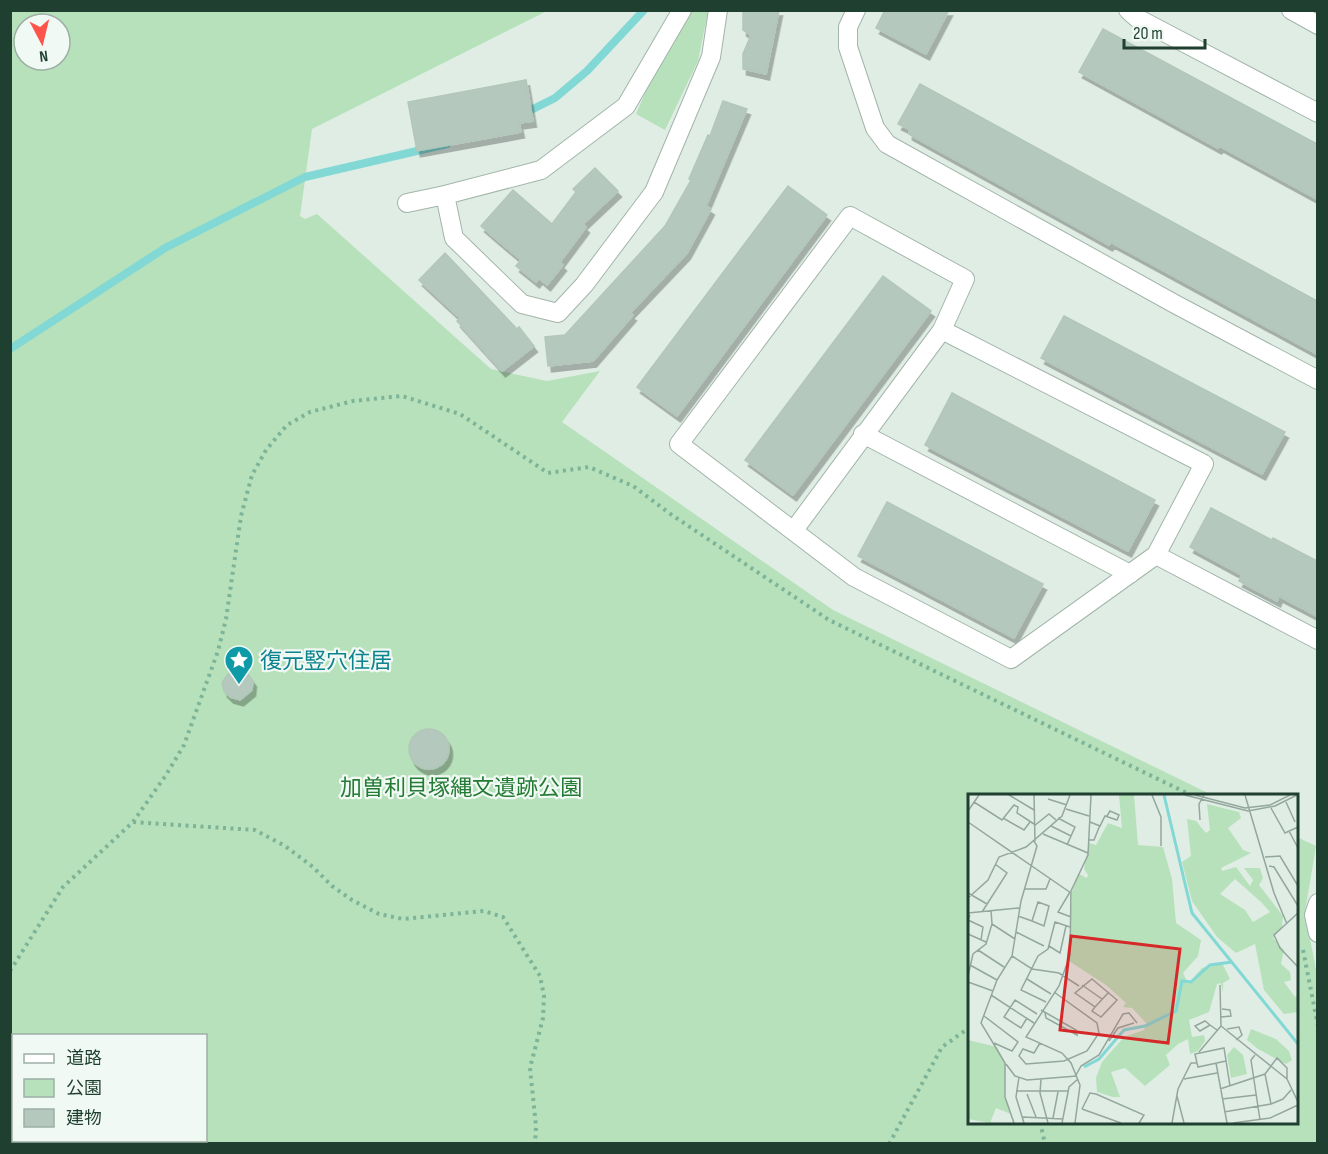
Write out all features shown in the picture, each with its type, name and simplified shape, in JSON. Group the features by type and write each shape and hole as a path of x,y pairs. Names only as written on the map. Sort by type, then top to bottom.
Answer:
{"street":[{"path":"407,203 540,170 626,106 682,10"},
{"path":"445,195 454,238 522,304 558,313 584,285 654,192 711,57 718,10"},
{"path":"856,10 848,27 848,48 875,128 887,144 1317,380"},
{"path":"1128,10 1137,18 1317,113"},
{"path":"1291,10 1317,25"},
{"path":"794,530 942,330 965,279 850,216 679,444 854,577 1011,660 1156,555 1204,464 942,330"},
{"path":"863,434 1130,574"},
{"path":"1156,555 1317,640"}],"path":[{"path":"10,971 63,887 133,822 184,745 218,651 226,619 241,516 252,476 266,450 287,425 310,412 353,401 402,396 460,414 548,473 589,467 633,486 669,513 829,620 1191,794"},
{"path":"133,822 255,830 285,846 352,900 379,914 404,919 484,911 503,917 540,976 544,996 543,1018 530,1068 536,1126 535,1143"},
{"path":"1302,945 1317,1026"},
{"path":"889,1143 942,1047 968,1028"},
{"path":"1040,1124 1045,1143"}],"green space":[{"name":"加曽利貝塚縄文遺跡公園","path":"10,11 547,11 312,129 300,216 305,219 317,214 491,369 547,381 600,371 562,422 833,610 1210,794 968,794 968,1124 1298,1124 1298,837 1316,846 1305,912 1317,975 1317,1143 11,1143"},
{"path":"687,11 708,11 698,61 665,130 636,114 661,56"}],"building":[{"path":"743,10 779,10 766,74 743,69 743,54 751,35 743,30"},
{"path":"885,10 949,10 926,54 876,28"},
{"path":"1103,29 1317,144 1317,199 1079,72"},
{"path":"526,80 533,121 519,123 521,132 417,151 408,102"},
{"path":"920,84 1317,301 1317,354 1111,242 1109,245 909,134 909,129 898,124"},
{"path":"723,101 747,109 706,206 711,209 687,253 630,313 633,315 593,361 548,366 545,337 565,335 665,226 691,180 689,179 708,135 710,136"},
{"path":"595,168 618,191 583,224 586,227 560,262 563,265 547,285 539,278 536,282 516,266 521,260 481,226 513,190 552,224 576,192 573,189"},
{"path":"788,186 827,215 677,416 637,387"},
{"path":"445,253 517,329 519,327 534,346 502,371 457,321 460,318 419,280"},
{"path":"883,276 931,311 793,495 745,460"},
{"path":"1064,316 1285,432 1262,474 1041,358"},
{"path":"952,393 1155,500 1128,551 925,445"},
{"path":"887,502 1043,584 1014,638 858,556"},
{"path":"1211,508 1317,561 1317,616 1279,596 1277,601 1239,581 1242,575 1190,547"},
{"path":"237,671 247,673 253,681 252,690 240,700 230,697 224,691 222,683 228,674"},
{"path":"429,729 443,735 449,749 443,763 429,769 415,763 409,749 415,735"}],"waterway":[{"path":"523,114 555,98 587,71 644,10"},
{"path":"10,349 165,248 305,177 447,144"}],"place":[{"name":"復元竪穴住居","path":"239,686"}]}
